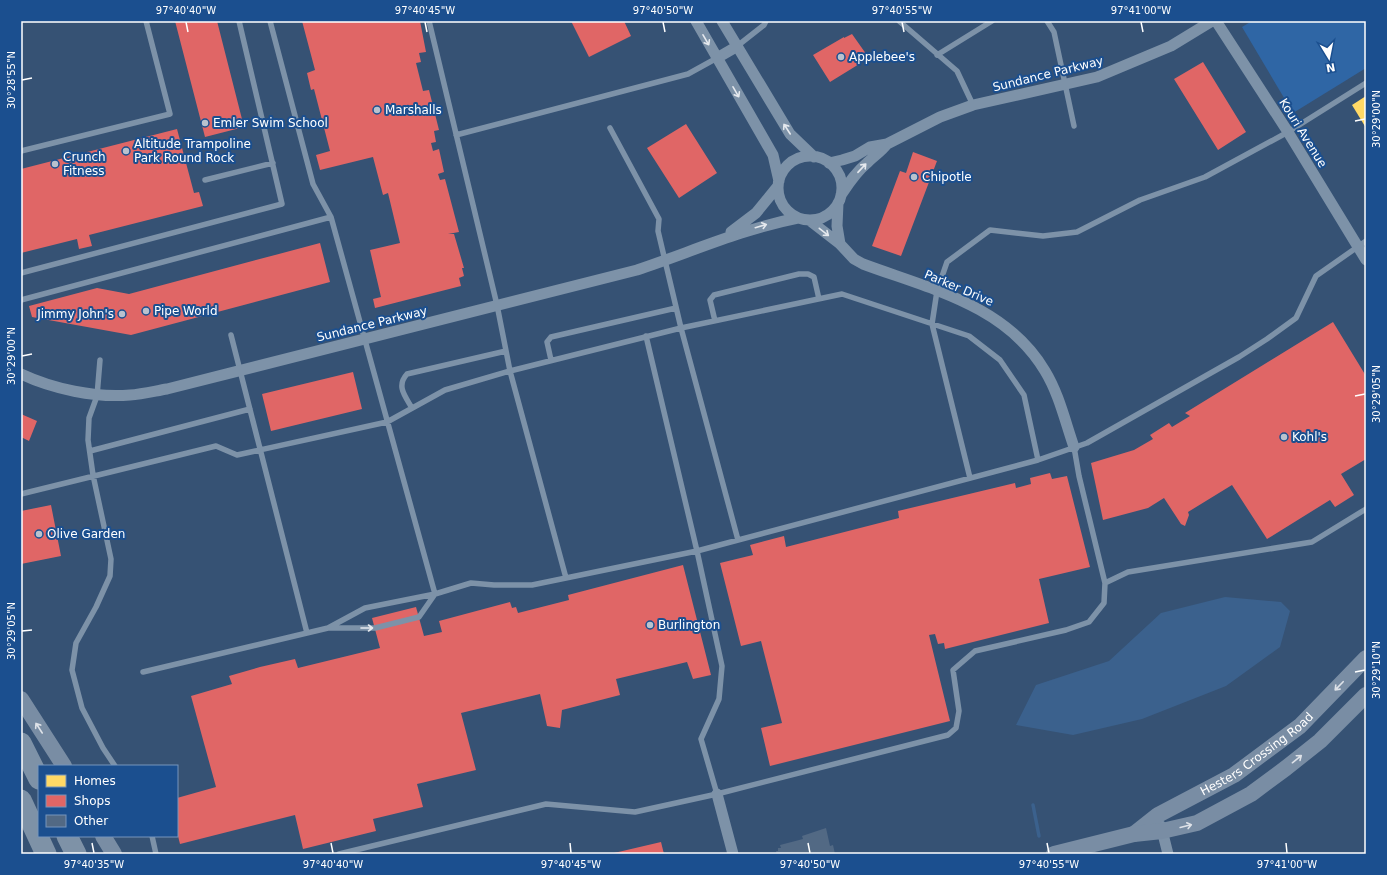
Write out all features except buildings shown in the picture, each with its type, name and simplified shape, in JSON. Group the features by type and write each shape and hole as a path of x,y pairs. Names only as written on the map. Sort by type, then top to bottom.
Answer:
{"highway":[{"path":"21,744 38,778"},
{"path":"21,800 38,837"},
{"path":"38,837 46,854"},
{"path":"68,837 76,854"}],"street":[{"path":"696,21 773,155 779,196 789,213 804,219 825,215 839,199"},
{"path":"722,21 736,47 790,134 814,157"},
{"name":"Sundance Parkway","path":"829,162 855,156 870,147 887,144 940,117 973,105 1097,77 1141,60 1171,46 1212,21"},
{"name":"Kouri Avenue","path":"1216,21 1362,244 1366,260"},
{"path":"717,58 736,47"},
{"name":"Sundance Parkway","path":"839,199 852,178 887,144"},
{"path":"778,184 789,163 803,157 814,157 829,162 840,177 837,226 840,244"},
{"name":"Sundance Parkway","path":"724,237 756,213 778,184"},
{"name":"Sundance Parkway","path":"21,374 69,390 97,396 130,395 167,389 637,270 665,261 724,237 772,223 804,219"},
{"name":"Parker Drive","path":"804,219 840,244 854,259 863,264 988,313 1019,338 1045,372 1060,404 1074,447"},
{"name":"Hesters Crossing Road","path":"1134,834 1158,815 1234,775 1300,726 1366,658"},
{"name":"Hesters Crossing Road","path":"1071,852 1134,834 1162,832 1197,823 1251,794 1320,741 1366,695"},
{"path":"21,699 61,763"},
{"path":"717,794 733,854"},
{"path":"1158,815 1168,854"},
{"path":"93,837 101,854"},
{"path":"105,837 114,854"}],"lane":[{"path":"21,151 170,114 146,21"},
{"path":"21,273 282,204 239,21"},
{"path":"270,21 312,184 331,217 435,594"},
{"path":"429,21 497,305 510,371 566,578"},
{"path":"736,47 764,25 766,21"},
{"path":"899,21 957,71 973,105"},
{"path":"937,55 992,21"},
{"path":"1047,21 1054,32 1074,126"},
{"path":"456,135 688,74 717,58"},
{"path":"970,478 932,324 937,292 947,262 990,230 1043,236 1077,232 1140,200 1205,177 1288,132 1366,82"},
{"path":"610,128 659,219 658,231 676,308 738,540"},
{"path":"205,180 272,163"},
{"path":"21,300 331,217"},
{"path":"328,628 365,608 435,594 471,583 494,585 532,585 697,551 1038,460 1087,443 1121,425 1267,339 1296,318 1316,276 1362,244"},
{"path":"715,321 710,300 714,295 799,274 808,274 814,277 819,299"},
{"path":"21,494 93,475 216,446 236,455 387,422 445,390 510,371 646,336 842,294 969,336 1004,364 1024,395 1038,460"},
{"path":"551,360 547,342 551,337 676,308"},
{"path":"231,335 307,633"},
{"path":"646,336 697,551 722,666 719,699 701,739 717,794"},
{"path":"412,408 401,387 402,380 407,374 506,351"},
{"path":"100,360 97,396 89,418 90,451 93,475 111,558 110,576 96,607 76,643 72,670 82,708 103,748 114,765"},
{"path":"90,451 250,409"},
{"path":"339,854 546,804 635,812 717,794 948,735 956,728 959,711 953,670 962,661 975,651 1066,630 1089,622 1104,603 1105,583 1079,476 1074,447"},
{"path":"1105,583 1128,572 1312,542 1366,509"},
{"path":"143,672 328,628 375,628 419,617 435,594"},
{"path":"152,837 156,854"}],"shaded area":[{"path":"1252,21 1366,21 1366,68 1293,113 1242,27"},
{"path":"1225,597 1281,602 1290,611 1280,647 1226,686 1142,719 1073,735 1016,725 1036,685 1109,661 1161,613"}],"waterway":[{"path":"1033,805 1039,836"}],"place":[{"name":"Applebee's","path":"841,57"},
{"name":"Marshalls","path":"377,110"},
{"name":"Emler Swim School","path":"205,123"},
{"name":"Altitude Trampoline Park Round Rock","path":"126,151"},
{"name":"Crunch Fitness","path":"55,164"},
{"name":"Chipotle","path":"914,177"},
{"name":"Pipe World","path":"146,311"},
{"name":"Jimmy John's","path":"122,314"},
{"name":"Kohl's","path":"1284,437"},
{"name":"Olive Garden","path":"39,534"},
{"name":"Burlington","path":"650,625"}]}
